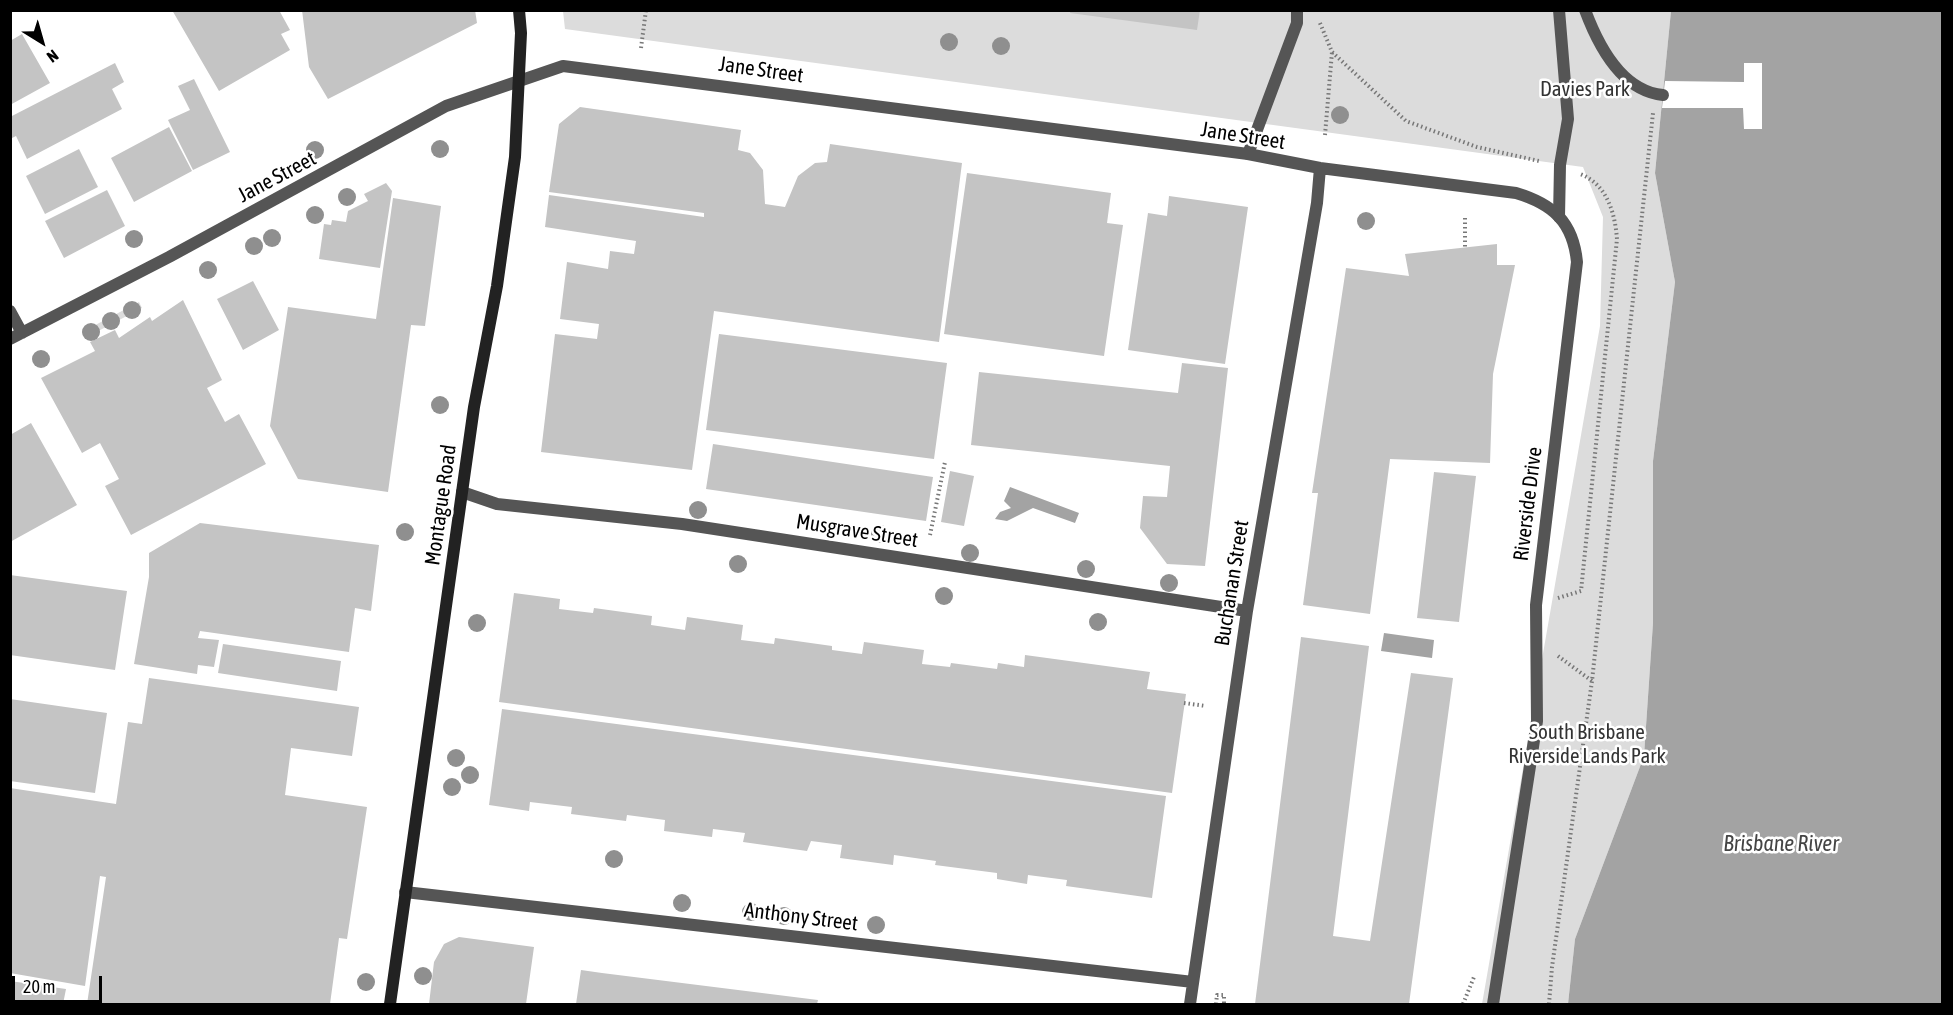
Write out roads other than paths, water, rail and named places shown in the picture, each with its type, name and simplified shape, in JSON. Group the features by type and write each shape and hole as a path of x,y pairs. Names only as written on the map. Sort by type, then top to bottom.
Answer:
{"street":[{"name":"Montague Road","path":"390,1005 474,407 497,286 513,168 519,79 519,10"},
{"path":"1248,154 1297,23 1297,10"},
{"name":"Riverside Drive","path":"1493,1005 1537,721 1536,605 1577,262 1575,246 1559,217 1560,165 1568,119 1559,10"},
{"path":"1585,10 1604,55 1638,87 1659,94"},
{"name":"Jane Street","path":"16,336 169,257 446,106 519,79 563,66 584,66 1248,154 1320,168 1516,193 1539,200 1559,217"},
{"name":"Buchanan Street","path":"1190,1005 1246,611 1317,203 1320,168"},
{"path":"10,311 16,336"},
{"name":"Musgrave Street","path":"462,492 497,504 682,525 1246,611"},
{"name":"Anthony Street","path":"405,892 1192,982"}],"water":[{"name":"Brisbane River","path":"1671,11 1942,11 1942,1004 1568,1004 1575,939 1644,756 1653,623 1653,461 1675,282 1655,173"},
{"path":"1010,487 1079,513 1075,523 1033,508 1007,521 995,519 1000,512 1011,508 1004,501"},
{"path":"1384,633 1434,640 1432,658 1381,651"}],"park label":[{"name":"Davies Park","path":"1585,89"},
{"name":"South Brisbane Riverside Lands Park","path":"1587,744"}]}
